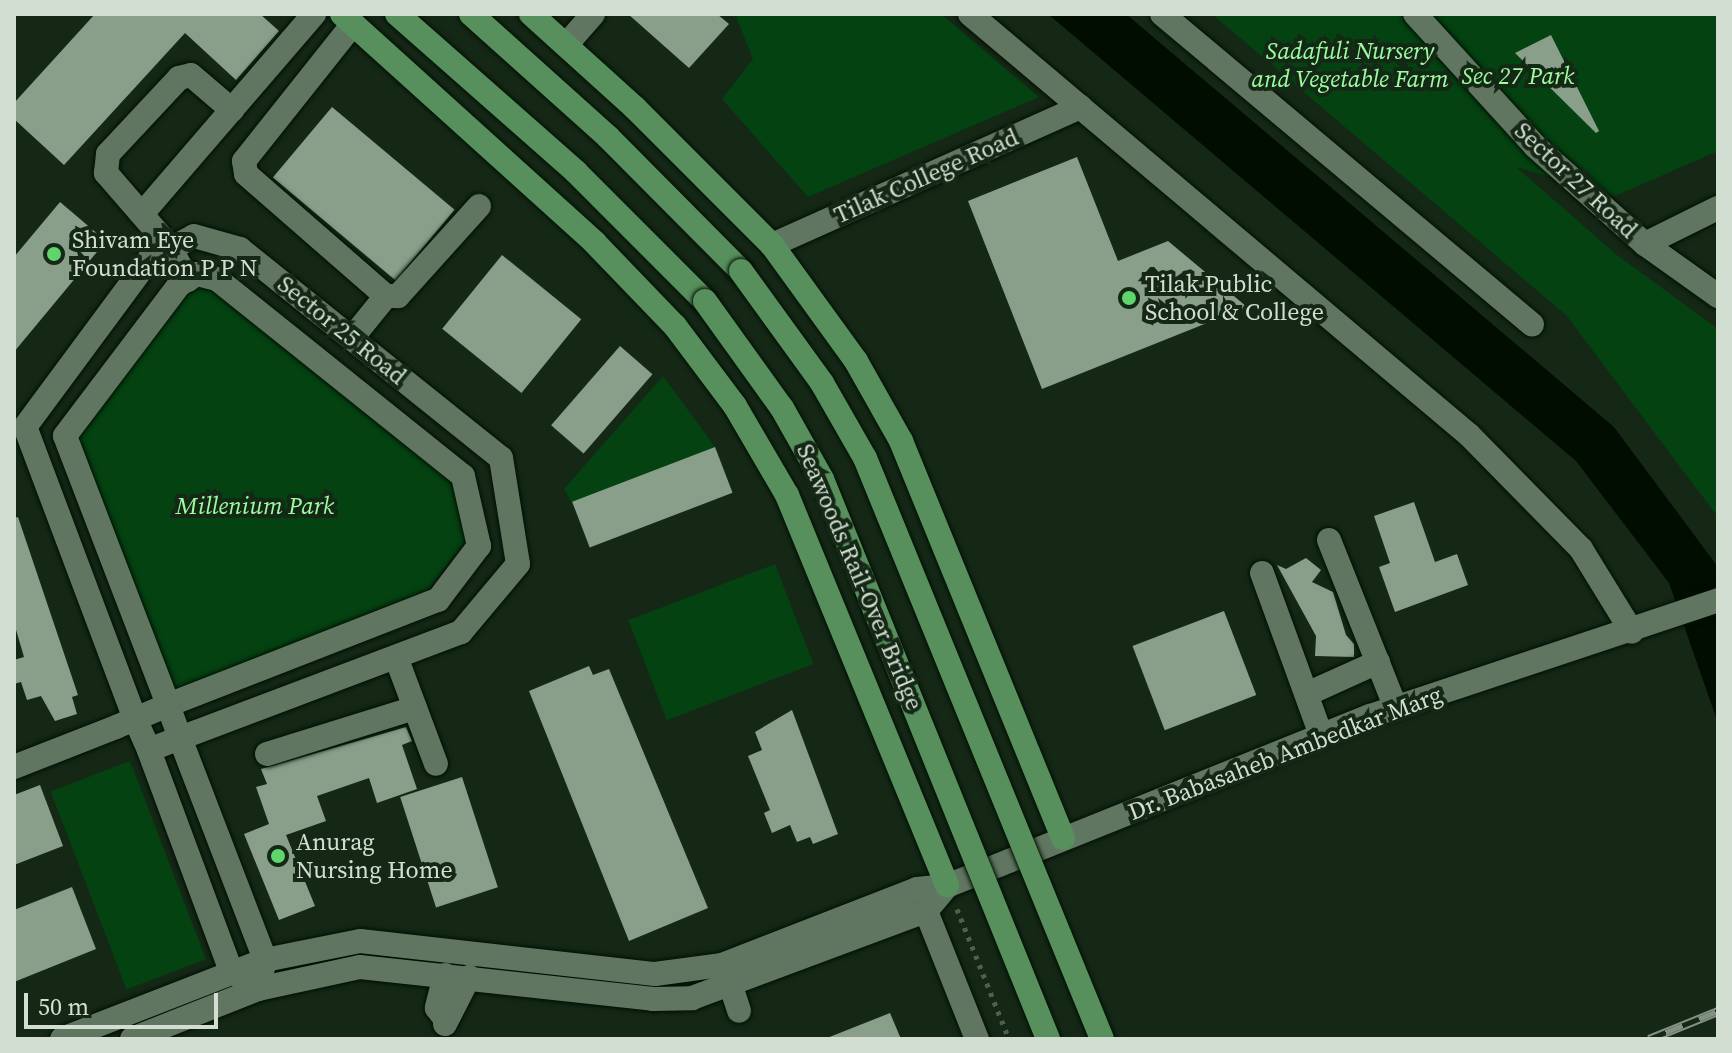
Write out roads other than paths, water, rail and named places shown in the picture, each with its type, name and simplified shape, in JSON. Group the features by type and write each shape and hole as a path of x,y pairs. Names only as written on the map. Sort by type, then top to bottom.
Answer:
{"main road":[{"name":"Seawoods Rail-Over Bridge","path":"397,14 576,172 705,301 782,408 822,479 1042,1034"},
{"name":"Seawoods Rail-Over Bridge","path":"471,14 608,137 741,271 806,358 865,458 1102,1039"},
{"path":"531,14 772,245 856,361 901,441 1063,838"},
{"path":"348,19 595,243 675,326 735,406 791,503 947,886"}],"street":[{"path":"142,214 314,14"},
{"path":"566,45 593,14"},
{"path":"970,14 1469,435 1581,549 1637,630"},
{"path":"1162,14 1532,325"},
{"name":"Sector 27 Road","path":"1415,14 1536,147 1645,244 1718,296"},
{"path":"348,19 244,161 246,174 386,296 398,296 479,206"},
{"path":"65,436 179,285 188,280 170,247 106,173 108,154 179,78 191,75 232,110"},
{"name":"Tilak College Road","path":"772,245 1080,107"},
{"path":"1645,244 1718,208"},
{"name":"Sector 25 Road","path":"25,427 148,261 194,236 240,249 501,458 518,564 461,632 149,750"},
{"name":"Sector 25 Road","path":"14,767 438,600 479,546 463,476 217,279 197,274 188,280"},
{"path":"352,338 386,296"},
{"path":"25,427 65,436"},
{"path":"25,427 231,971 258,989 265,960 65,436"},
{"path":"470,508 507,499"},
{"path":"1329,540 1396,708"},
{"path":"1262,573 1321,735"},
{"name":"Dr. Babasaheb Ambedkar Marg","path":"62,1039 231,971 265,960 360,941 655,974 688,973 917,889 947,886 1321,735 1718,600"},
{"path":"396,657 436,764"},
{"path":"1307,694 1378,662"},
{"path":"267,754 415,708"},
{"name":"Dr. Babasaheb Ambedkar Marg","path":"132,1039 258,989 360,967 653,999 692,998 926,911 947,886"},
{"path":"926,911 977,1039"},
{"path":"446,1022 456,1011 457,976"},
{"path":"731,986 739,1011"}],"railway":[{"path":"1649,1039 1718,1011"}],"place":[{"name":"Shivam Eye Foundation P P N","path":"54,254"},
{"name":"Tilak Public School & College","path":"1129,298"},
{"name":"Anurag Nursing Home","path":"278,856"}],"park label":[{"name":"Sadafuli Nursery and Vegetable Farm","path":"1350,65"},
{"name":"Sec 27 Park","path":"1518,76"},
{"name":"Millenium Park","path":"255,506"}]}
